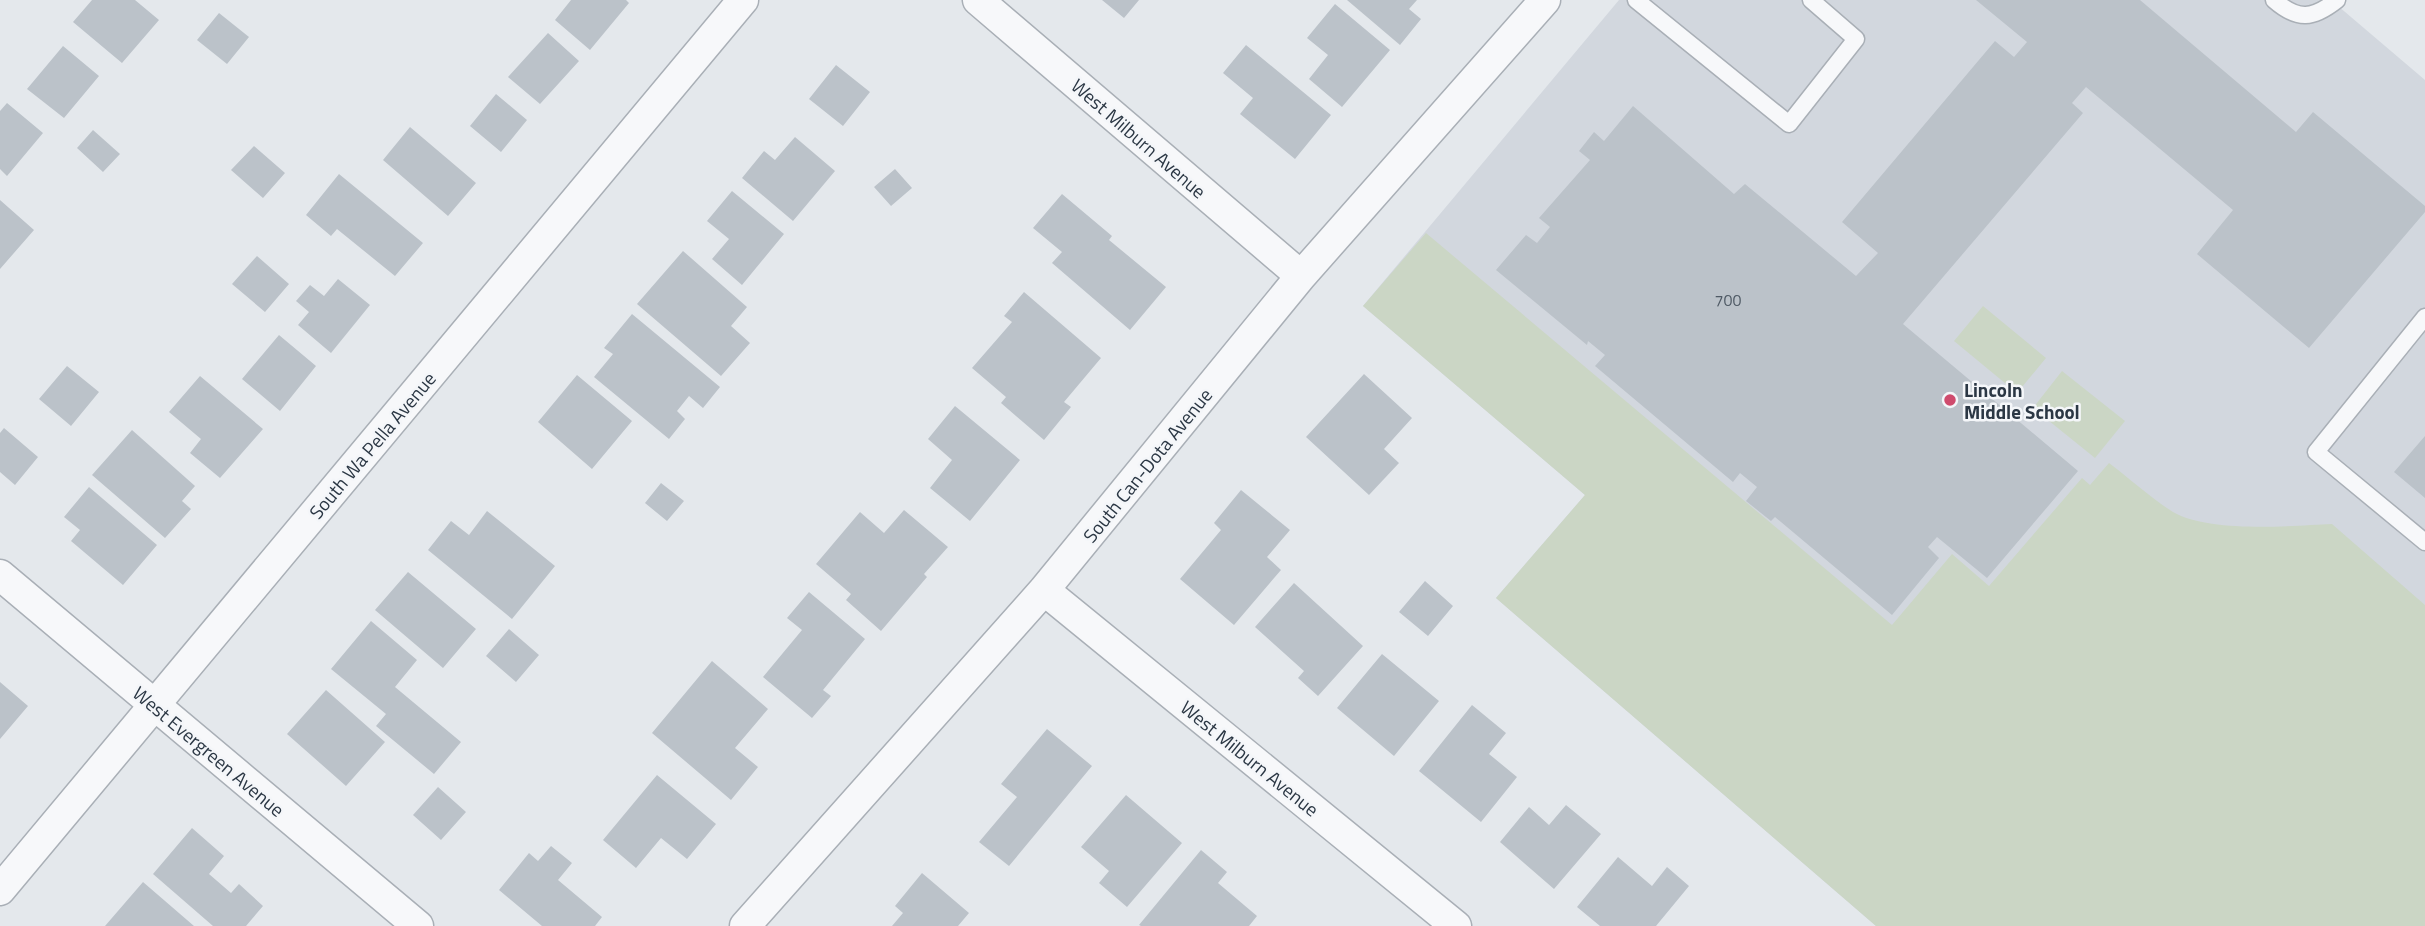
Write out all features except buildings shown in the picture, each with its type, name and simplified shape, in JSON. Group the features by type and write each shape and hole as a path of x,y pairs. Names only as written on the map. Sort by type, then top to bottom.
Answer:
{"street":[{"name":"South Wa Pella Avenue","path":"0,890 743,0"},
{"name":"West Milburn Avenue","path":"978,0 1301,276"},
{"name":"South Can-Dota Avenue","path":"745,926 1044,590 1301,276 1545,0"},
{"name":"West Evergreen Avenue","path":"0,575 418,926"},
{"name":"West Milburn Avenue","path":"1044,590 1456,926"}],"lane":[{"path":"1636,0 1789,124 1856,39 1811,0"},
{"path":"2274,0 2298,15 2320,14 2337,0"},
{"path":"2425,317 2316,452 2425,542"}],"shaded area":[{"name":"Lincoln Middle School","path":"1619,0 2331,0 2425,80 2425,926 1876,926 1496,598 1585,495 1363,306"}],"green space":[{"path":"1426,233 1892,625 1952,554 1989,586 2082,478 2090,485 2109,463 2165,507 2188,519 2250,527 2332,524 2425,605 2425,926 1876,926 1496,598 1585,495 1363,306"},
{"path":"1983,306 2046,358 2017,393 1954,341"},
{"path":"2062,371 2125,421 2095,458 2033,408"}],"place":[{"name":"Lincoln Middle School","path":"1950,400"}]}
